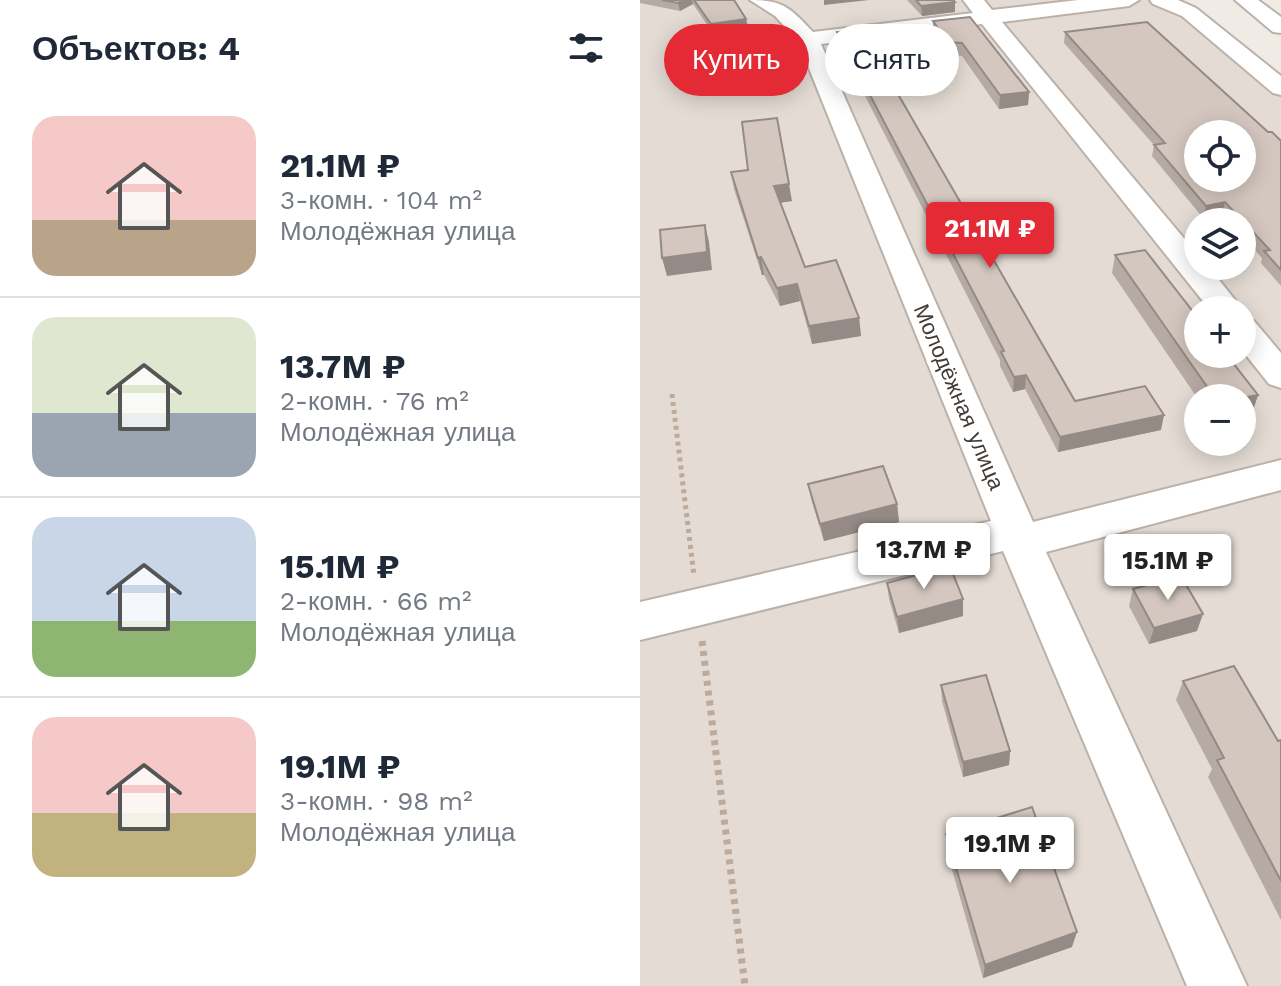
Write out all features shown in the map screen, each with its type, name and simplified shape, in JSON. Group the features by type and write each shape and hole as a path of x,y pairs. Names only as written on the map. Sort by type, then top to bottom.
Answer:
{"street":[{"name":"Молодёжная улица","path":"760,0 782,12 794,24"},
{"path":"809,39 981,9 1129,0"},
{"path":"1160,0 1189,12 1281,88"},
{"path":"1245,0 1281,27"},
{"path":"981,9 1216,296"},
{"name":"Молодёжная улица","path":"809,41 1018,537 1217,986"},
{"path":"1256,345 1281,376"},
{"path":"640,621 1281,475"}],"path":[{"path":"672,394 745,986"}],"shaded area":[{"path":"640,0 1170,0 1281,92 1281,986 640,986"}],"building":[{"path":"694,0 734,0 746,19 711,24"},
{"path":"916,0 953,0 955,2 921,6"},
{"path":"970,17 1029,92 1000,95 959,43 959,24 935,24 933,21"},
{"path":"1147,22 1255,120 1184,120 1184,180 1154,145 1165,143 1065,32"},
{"path":"871,96 899,96 1075,401 1145,386 1164,415 1060,437 1026,375 1014,377 1001,352 1004,351"},
{"path":"777,118 789,184 774,186 805,267 836,260 859,318 809,326 797,284 777,288 761,257 758,258 731,172 748,170 742,122"},
{"path":"1256,121 1281,141 1281,270 1264,251 1270,250 1256,235 1256,208 1231,208 1225,202 1206,206 1194,192 1256,192"},
{"path":"705,225 707,252 662,258 660,230"},
{"path":"1145,250 1184,300 1184,354 1115,255"},
{"path":"1194,368 1237,368 1249,384 1205,384"},
{"path":"883,466 897,504 820,524 808,484"},
{"path":"950,566 963,599 897,617 887,583"},
{"path":"1181,576 1203,614 1154,628 1133,589"},
{"path":"1234,666 1278,741 1281,740 1281,881 1217,760 1224,758 1183,681"},
{"path":"986,675 1010,751 963,762 941,685"},
{"path":"1032,807 1077,932 985,965 946,834"}]}
